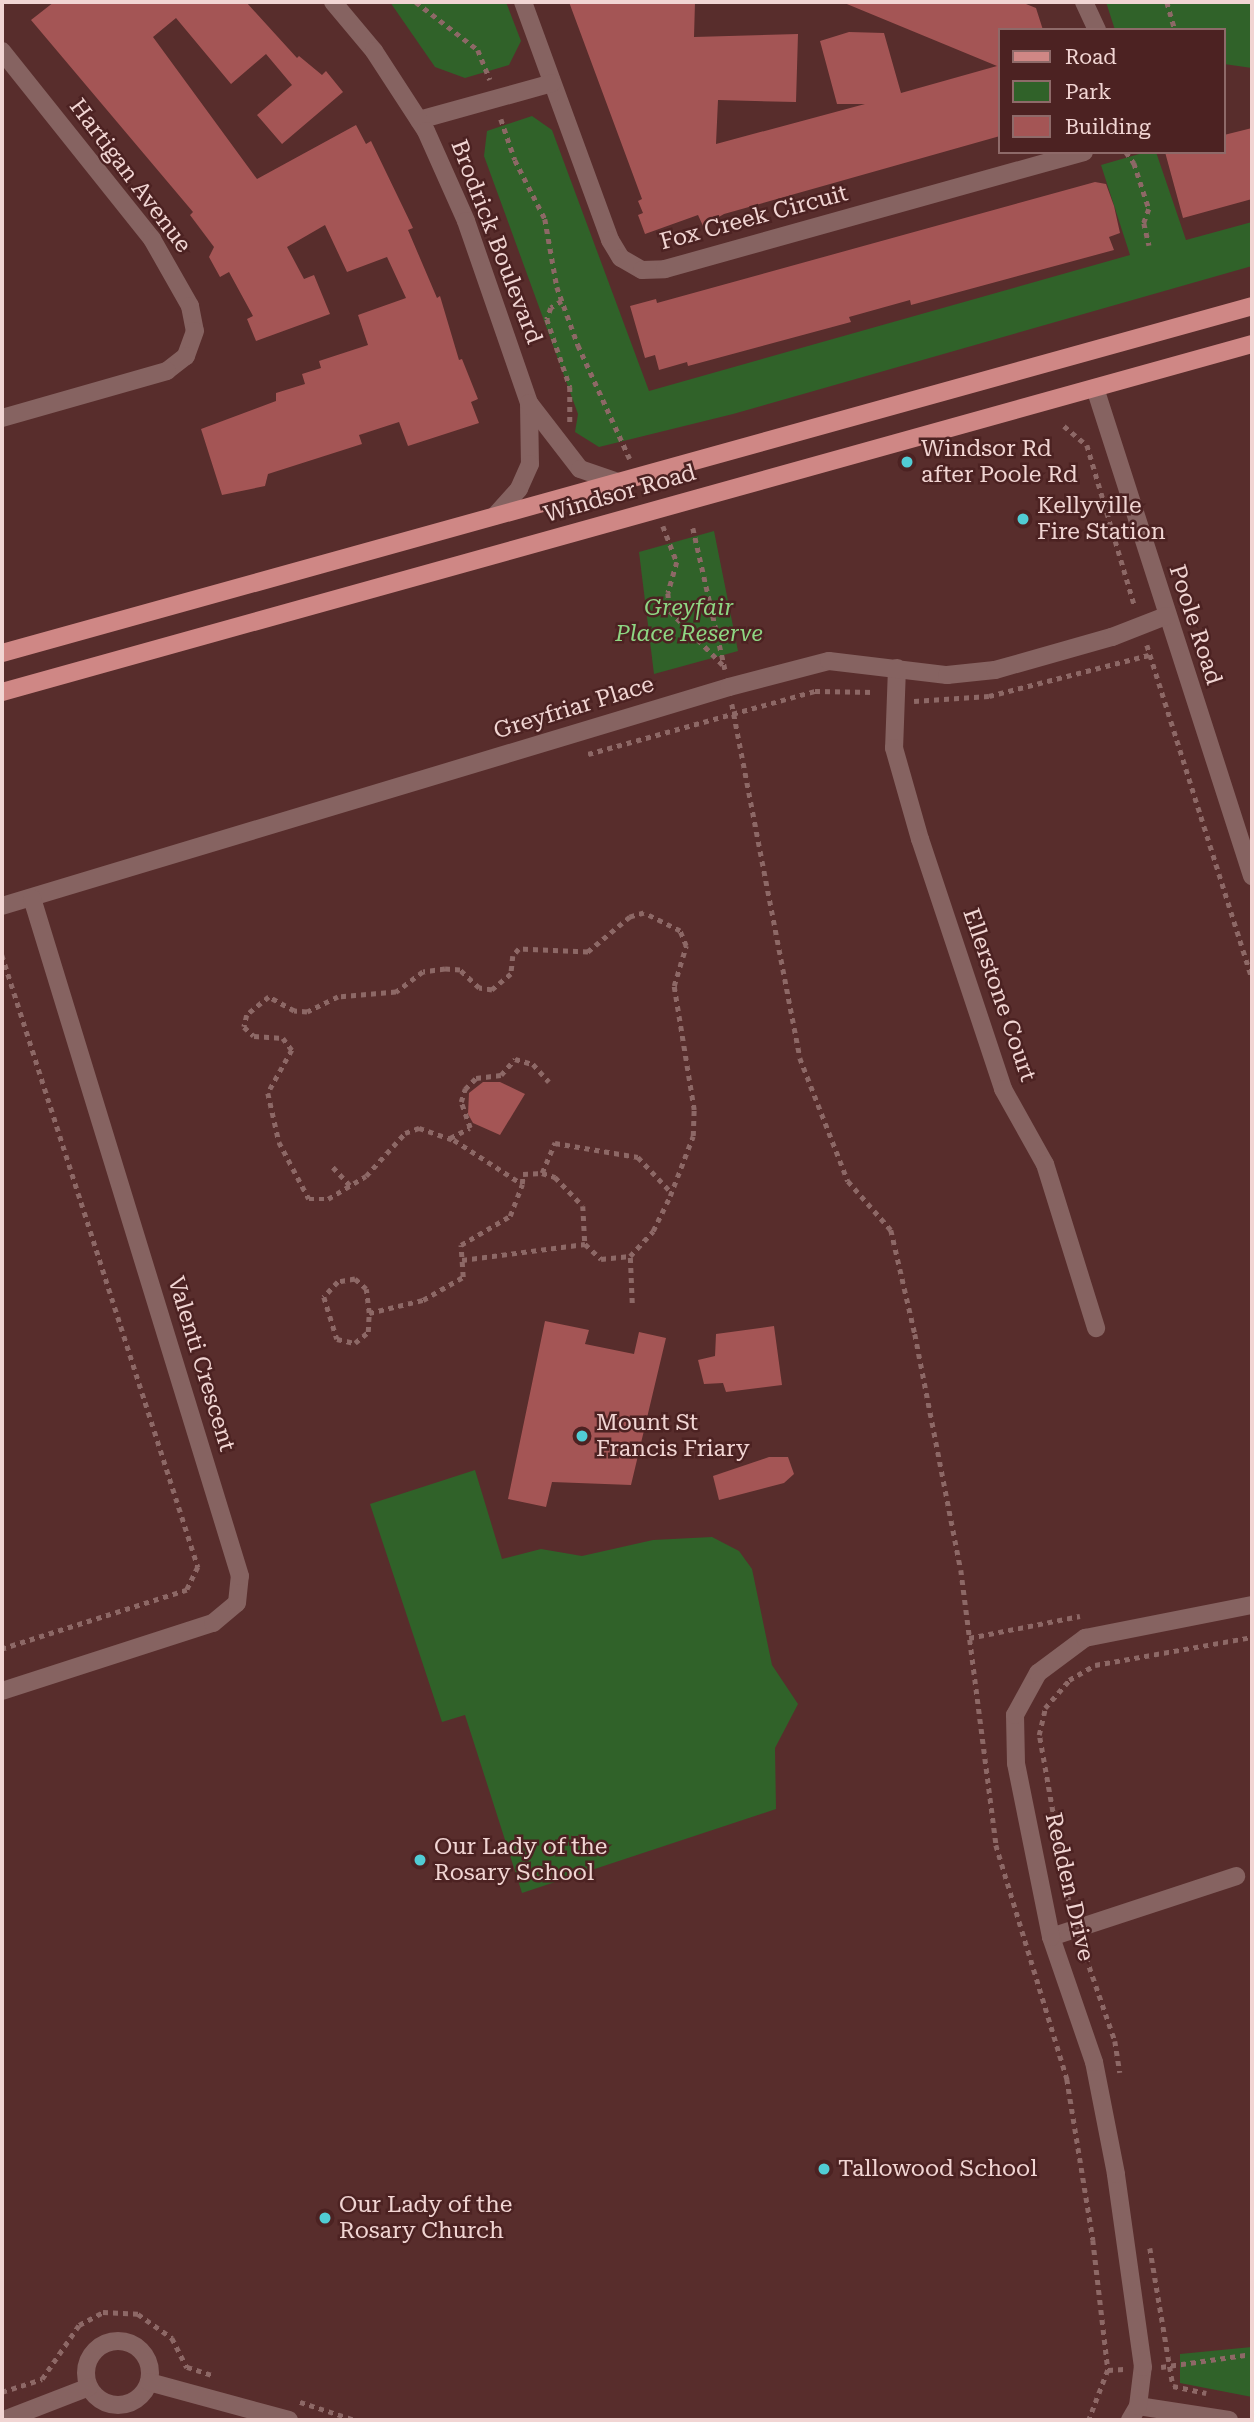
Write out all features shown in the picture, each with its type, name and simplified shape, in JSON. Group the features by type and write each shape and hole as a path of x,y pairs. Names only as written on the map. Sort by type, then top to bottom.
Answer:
{"main road":[{"name":"Windsor Road","path":"2,653 1252,306"},
{"name":"Windsor Road","path":"2,692 1252,344"}],"street":[{"name":"Brodrick Boulevard","path":"332,2 374,51 419,120 466,221 529,403 570,460 590,476 618,482"},
{"name":"Fox Creek Circuit","path":"523,2 614,250 642,270 665,269 1077,154"},
{"path":"1084,2 1096,28"},
{"name":"Hartigan Avenue","path":"2,51 152,239 190,306 195,331 186,356 167,371 2,418"},
{"path":"419,120 552,83"},
{"name":"Poole Road","path":"1095,388 1166,616 1252,876"},
{"name":"Brodrick Boulevard","path":"495,516 519,489 530,464 529,403"},
{"name":"Greyfriar Place","path":"2,906 729,687 829,661 947,675 995,670 1166,616"},
{"name":"Ellerstone Court","path":"897,668 894,748 920,839 1003,1089 1045,1164 1096,1328"},
{"name":"Valenti Crescent","path":"2,1691 213,1623 237,1603 240,1576 32,898"},
{"name":"Redden Drive","path":"1134,2413 1143,2367 1116,2174 1094,2062 1051,1937 1016,1763 1015,1716 1038,1673 1085,1638 1252,1605"},
{"path":"1051,1937 1236,1876"},
{"path":"117,2341 144,2354 149,2382 144,2392 126,2403 104,2402 89,2387 86,2366 90,2356 107,2343 117,2341"},
{"path":"149,2382 289,2420"},
{"path":"5,2420 89,2387"},
{"path":"1134,2413 1229,2420"}],"path":[{"path":"416,2 478,50 491,84"},
{"path":"1167,2 1174,28"},
{"path":"499,114 511,152 549,232 562,301 600,395"},
{"path":"1127,154 1134,163 1149,209 1144,223 1149,245"},
{"path":"562,301 551,308 547,319 572,405"},
{"path":"1064,426 1087,445 1149,655 1252,979"},
{"path":"693,528 729,687 800,1058 848,1181 891,1230 915,1334 961,1570 996,1845 1067,2079 1093,2240 1108,2370 1088,2420"},
{"path":"673,546 677,567 667,593 670,611 724,665"},
{"path":"586,754 815,691 863,689 917,702 989,696 1149,655"},
{"path":"369,1313 423,1300 463,1277 461,1245 510,1216 522,1184 523,1174 542,1173 555,1177 583,1206 585,1244 601,1259 630,1256 653,1231 693,1136 694,1110 674,986 686,946 680,931 643,914 630,917 588,952 519,949 513,956 511,974 492,990 479,988 460,970 445,969 423,972 396,992 338,997 307,1012 294,1011 269,997 259,1003 247,1015 244,1027 266,1040 283,1038 292,1051 268,1093 279,1142 310,1199 328,1199 366,1176 405,1133 419,1128 449,1138 522,1184"},
{"path":"2,955 198,1567 187,1590 2,1649"},
{"path":"449,1138 470,1128 461,1102 465,1089 476,1078 501,1075 515,1059 533,1065 549,1082"},
{"path":"542,1173 555,1143 638,1157 671,1192"},
{"path":"333,1167 350,1185"},
{"path":"462,1260 585,1244"},
{"path":"630,1256 632,1303"},
{"path":"355,1279 366,1289 369,1313 369,1332 355,1343 337,1339 324,1297 338,1282 355,1279"},
{"path":"1121,2081 1115,2041 1077,1929 1040,1735 1045,1708 1069,1680 1095,1665 1252,1637"},
{"path":"1149,2244 1174,2386 1212,2394"},
{"path":"1170,2366 1252,2354"}],"green space":[{"path":"390,2 506,2 521,41 509,65 465,78 435,67"},
{"path":"1106,2 1252,2 1252,68 1226,64 1226,28 1114,28"},
{"path":"532,116 552,130 649,391 1130,255 1101,165 1139,154 1157,154 1186,240 1252,222 1252,266 733,414 599,447 575,432 578,414 484,156 487,131"},
{"name":"Greyfair Place Reserve","path":"714,531 738,651 654,674 639,552"},
{"path":"475,1470 502,1559 541,1549 582,1556 653,1540 712,1537 739,1551 752,1569 772,1665 798,1704 775,1748 776,1809 522,1893 465,1715 442,1722 370,1504"},
{"path":"1252,2347 1252,2397 1180,2383 1180,2354"}],"building":[{"path":"54,2 246,2 297,58 299,56 322,75 326,71 343,92 282,144 257,115 292,85 266,54 231,84 176,18 153,37 257,179 356,125 366,144 371,141 413,228 408,230 437,298 440,296 459,360 462,359 478,399 471,402 479,423 408,446 399,422 359,435 362,444 268,474 265,486 222,495 201,429 276,401 276,393 305,384 302,374 321,368 319,361 368,345 358,315 406,298 387,257 347,272 325,225 287,247 304,279 314,275 330,314 256,341 247,319 253,316 229,272 220,277 209,257 214,247 190,215 193,212 31,20"},
{"path":"569,2 695,2 694,37 798,34 796,102 718,100 716,144 865,104 837,104 820,41 849,32 884,33 901,93 997,66 842,2 1021,2 1036,8 1042,28 998,28 998,137 724,214 703,226 698,215 645,234 638,215 643,213 638,201 642,199"},
{"path":"1252,128 1252,199 1183,218 1166,154 1226,154 1226,134"},
{"path":"1095,182 1106,184 1114,206 1120,233 1109,237 1114,250 911,305 910,300 849,317 851,322 688,366 687,362 659,370 655,355 645,358 630,306 656,299 657,303"},
{"path":"483,1082 500,1082 525,1094 500,1135 473,1123 468,1114 469,1093"},
{"name":"Mount St Francis Friary","path":"545,1321 589,1330 585,1344 634,1354 639,1332 666,1338 631,1485 552,1482 546,1507 508,1499"},
{"path":"774,1326 782,1385 726,1392 723,1383 704,1384 698,1360 715,1356 716,1334"},
{"path":"769,1457 788,1457 794,1474 784,1483 719,1500 713,1476"}],"place":[{"name":"Windsor Rd after Poole Rd","path":"907,462"},
{"name":"Kellyville Fire Station","path":"1023,519"},
{"name":"Mount St Francis Friary","path":"582,1436"},
{"name":"Our Lady of the Rosary School","path":"420,1860"},
{"name":"Tallowood School","path":"824,2169"},
{"name":"Our Lady of the Rosary Church","path":"325,2218"}]}
